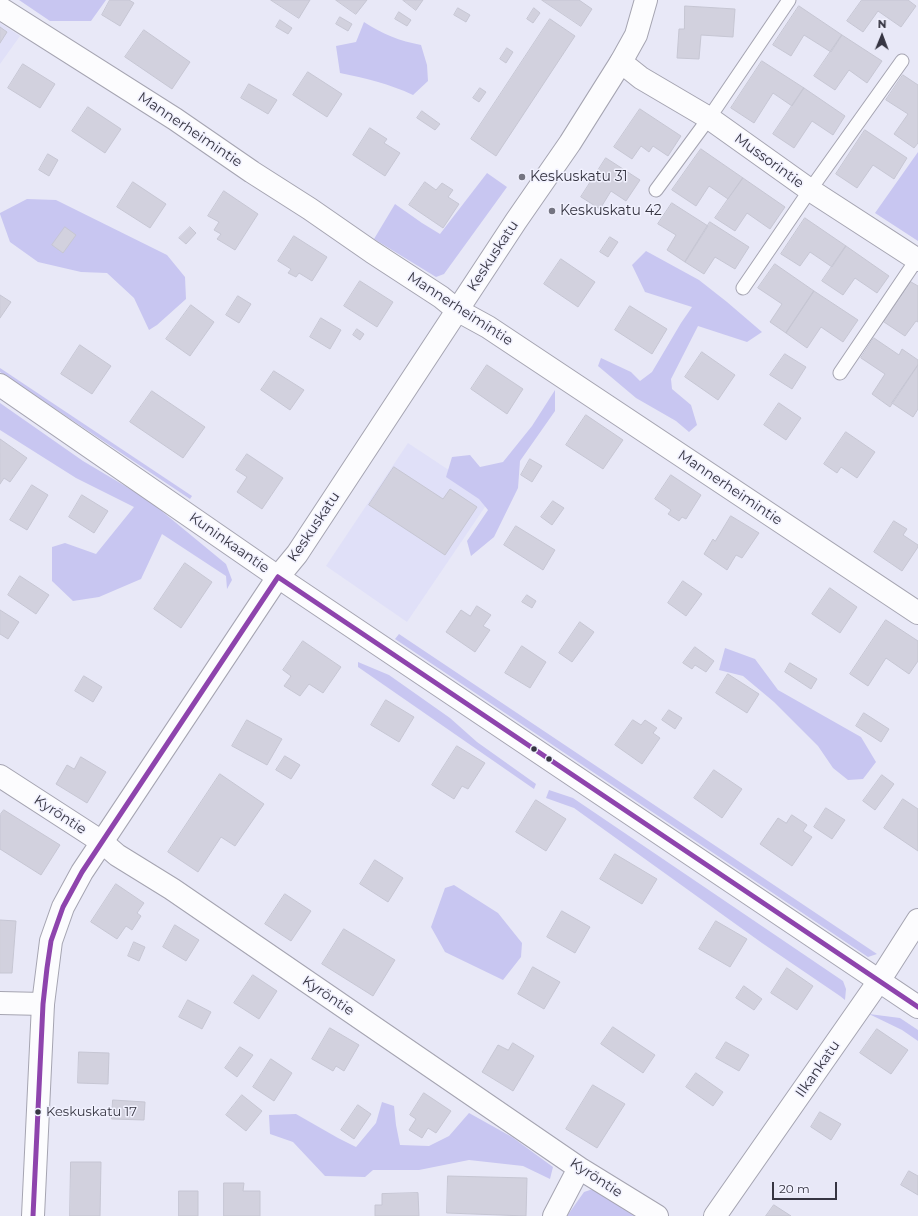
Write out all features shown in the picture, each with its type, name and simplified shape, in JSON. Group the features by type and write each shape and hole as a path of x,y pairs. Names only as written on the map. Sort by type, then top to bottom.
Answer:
{"street":[{"name":"Keskuskatu","path":"33,1216 43,1004 51,941 63,907 82,872 278,577 297,554 516,221 570,143 621,62 636,35 646,0"},
{"name":"Mannerheimintie","path":"0,8 175,119 252,172 441,297 458,310 488,327 918,614"},
{"name":"Mussorintie","path":"621,62 641,78 709,118 810,190 917,259"},
{"name":"Kuninkaantie","path":"0,384 278,577 918,1007"},
{"name":"Kyröntie","path":"0,776 102,842 117,855 172,889 579,1168 656,1216"},
{"name":"Ilkankatu","path":"715,1216 879,981 918,920"},
{"path":"0,1003 43,1004"},
{"path":"554,1216 579,1168"}],"lane":[{"path":"656,190 709,118 789,0"},
{"path":"743,288 810,190 902,61"},
{"path":"840,373 917,259"}],"shaded area":[{"path":"19,0 106,0 91,21 50,21"},
{"path":"364,22 391,36 421,45 427,65 428,81 413,95 377,82 340,73 336,46 356,42"},
{"path":"0,23 20,36 0,64"},
{"path":"918,152 918,241 875,213"},
{"path":"487,173 507,187 444,274 436,277 374,239 395,204 440,234"},
{"path":"27,199 56,200 167,255 185,277 186,299 157,325 149,330 134,298 107,273 81,272 38,262 10,242 0,214"},
{"path":"646,251 699,280 762,332 747,342 698,326 671,379 672,389 691,405 697,425 689,432 676,421 636,398 598,366 601,358 631,372 640,381 652,372 692,307 645,292 632,265"},
{"path":"0,368 192,496 190,499 0,372"},
{"path":"555,390 555,411 520,461 518,488 494,537 471,556 467,541 488,510 479,499 446,477 452,457 470,455 480,467 503,462 532,426"},
{"path":"0,403 83,461 147,499 226,564 232,580 227,589 226,576 162,534 141,579 99,597 73,601 52,581 52,547 65,543 96,554 134,507 76,478 0,430"},
{"path":"408,443 491,498 407,622 326,566"},
{"path":"399,634 877,954 868,957 395,639"},
{"path":"725,648 755,659 778,690 861,737 876,762 863,779 848,780 833,768 818,746 774,702 743,676 719,670"},
{"path":"358,662 389,675 450,718 477,742 536,784 534,789 358,667"},
{"path":"549,790 573,798 843,981 846,989 845,1000 762,943 574,808 546,798"},
{"path":"454,885 498,913 522,943 521,957 503,980 445,952 431,927 445,888"},
{"path":"869,1014 900,1018 918,1030 918,1041 902,1030"},
{"path":"382,1102 394,1106 400,1145 429,1146 449,1136 469,1113 512,1137 553,1167 550,1179 523,1166 469,1160 419,1170 373,1170 365,1177 325,1176 293,1142 270,1134 269,1115 296,1114 356,1147 376,1123"},
{"path":"593,1189 637,1216 567,1216 584,1192"}],"building":[{"path":"110,0 129,0 134,3 120,26 102,15"},
{"path":"271,0 310,0 299,18"},
{"path":"336,0 367,0 356,14"},
{"path":"403,0 423,0 416,10"},
{"path":"542,0 579,0 592,9 581,26"},
{"path":"862,0 908,0 916,6 901,27 878,11 863,32 847,21"},
{"path":"685,6 735,9 733,37 701,35 699,59 677,58 679,29 684,29"},
{"path":"799,6 842,35 831,52 804,35 791,56 773,45"},
{"path":"458,8 470,15 466,22 454,15"},
{"path":"534,8 540,13 533,23 527,19"},
{"path":"399,12 411,20 407,26 395,19"},
{"path":"340,17 352,24 348,31 336,24"},
{"path":"550,19 575,36 496,156 471,139"},
{"path":"280,20 292,28 288,34 276,27"},
{"path":"0,27 7,32 0,43"},
{"path":"144,30 190,62 172,89 125,57"},
{"path":"842,35 882,61 867,83 849,70 835,90 814,76"},
{"path":"507,48 513,52 506,63 500,59"},
{"path":"762,61 804,88 792,106 773,93 754,123 731,108"},
{"path":"23,64 55,84 40,108 8,88"},
{"path":"308,72 342,94 327,117 293,95"},
{"path":"903,75 918,85 918,143 914,148 894,134 908,114 886,100"},
{"path":"249,84 277,100 268,114 241,98"},
{"path":"480,88 486,92 479,102 473,98"},
{"path":"804,88 845,116 833,135 812,121 794,148 773,134"},
{"path":"88,107 121,129 105,153 72,131"},
{"path":"640,109 681,136 668,156 653,146 649,152 641,146 632,159 614,147"},
{"path":"422,111 440,124 435,130 417,118"},
{"path":"370,128 387,139 384,143 400,153 385,176 353,155"},
{"path":"865,130 907,158 894,179 873,165 857,188 836,174"},
{"path":"701,149 743,178 728,199 709,186 696,206 672,190"},
{"path":"48,154 58,160 49,176 39,170"},
{"path":"606,158 640,180 626,201 611,191 600,209 581,197"},
{"path":"743,178 785,207 770,229 747,213 735,231 715,218"},
{"path":"133,182 166,204 150,228 117,207"},
{"path":"425,182 436,190 442,183 453,190 448,197 459,204 443,228 409,205"},
{"path":"224,191 258,214 235,250 217,239 221,234 214,230 219,222 208,216"},
{"path":"672,203 708,226 685,262 667,250 676,235 658,224"},
{"path":"805,218 846,246 832,267 810,252 800,266 781,254"},
{"path":"710,222 749,247 735,269 715,257 704,274 685,262"},
{"path":"65,227 76,235 63,253 52,245"},
{"path":"190,227 196,233 186,244 179,238"},
{"path":"294,236 327,257 312,281 299,273 296,277 288,273 291,269 278,261"},
{"path":"610,237 618,242 608,257 600,252"},
{"path":"846,246 889,276 877,293 855,278 843,295 822,281"},
{"path":"561,259 595,282 578,307 544,284"},
{"path":"775,264 814,291 786,333 770,322 782,304 758,288"},
{"path":"360,281 393,302 377,327 344,306"},
{"path":"911,282 918,286 918,322 916,321 905,336 884,322"},
{"path":"814,291 858,320 843,342 821,327 807,348 786,333"},
{"path":"0,295 11,302 0,318"},
{"path":"238,296 251,304 239,323 226,315"},
{"path":"191,305 214,322 190,356 166,339"},
{"path":"630,306 667,329 652,354 615,330"},
{"path":"321,318 341,330 330,349 310,337"},
{"path":"357,329 364,334 360,340 353,335"},
{"path":"874,338 899,355 902,349 918,360 918,365 890,407 872,394 885,374 861,358"},
{"path":"80,345 111,366 92,394 61,374"},
{"path":"702,352 735,375 718,400 685,377"},
{"path":"785,354 806,367 792,389 770,375"},
{"path":"487,365 523,389 507,414 471,389"},
{"path":"918,365 918,409 913,417 892,403"},
{"path":"274,371 304,390 290,410 261,390"},
{"path":"152,391 205,427 183,458 130,422"},
{"path":"779,403 801,418 786,440 764,425"},
{"path":"586,415 623,440 603,469 566,445"},
{"path":"846,432 875,452 857,478 841,467 837,473 824,464"},
{"path":"0,439 27,458 10,482 4,478 0,484"},
{"path":"247,454 283,478 262,509 237,492 247,477 236,470"},
{"path":"530,459 542,466 532,482 521,475"},
{"path":"394,467 443,499 450,489 477,507 445,555 369,505"},
{"path":"671,475 701,495 686,519 682,517 679,521 668,514 671,510 655,499"},
{"path":"32,485 48,495 27,530 10,520"},
{"path":"82,495 108,511 94,533 69,517"},
{"path":"553,501 564,508 552,525 541,517"},
{"path":"731,516 759,533 742,558 736,555 727,570 704,554 713,539 715,541"},
{"path":"894,521 907,529 903,535 918,545 902,571 874,552"},
{"path":"516,526 555,550 543,570 504,545"},
{"path":"185,563 212,582 181,628 154,609"},
{"path":"20,576 49,595 36,614 8,595"},
{"path":"683,581 702,594 686,616 668,603"},
{"path":"830,588 857,607 840,633 812,614"},
{"path":"527,595 536,601 532,608 522,602"},
{"path":"477,606 491,615 483,626 490,630 475,652 446,632 461,610 470,616"},
{"path":"0,610 19,622 8,639 0,634"},
{"path":"886,620 918,641 918,661 909,674 886,658 868,686 850,674"},
{"path":"580,622 594,632 572,662 559,653"},
{"path":"303,641 341,667 323,693 309,684 300,696 284,686 291,676 283,670"},
{"path":"522,646 546,662 530,688 505,673"},
{"path":"695,647 714,661 706,672 695,665 692,669 683,663"},
{"path":"790,663 817,679 811,689 785,672"},
{"path":"728,674 759,694 747,713 716,693"},
{"path":"84,676 102,687 93,702 75,691"},
{"path":"386,700 414,717 399,742 371,725"},
{"path":"669,710 682,718 675,729 662,720"},
{"path":"864,713 889,729 881,742 856,726"},
{"path":"247,720 282,739 267,765 232,746"},
{"path":"633,720 641,725 645,720 657,728 653,733 660,738 642,764 615,745"},
{"path":"457,746 485,763 468,789 462,786 454,799 432,785"},
{"path":"285,756 300,765 291,779 276,770"},
{"path":"81,757 106,772 87,803 56,784 67,765 74,769"},
{"path":"714,770 742,789 722,818 694,798"},
{"path":"220,774 264,804 235,846 221,837 198,872 168,852"},
{"path":"882,775 894,784 875,810 863,801"},
{"path":"903,799 918,809 918,851 884,828"},
{"path":"536,800 566,819 546,851 516,832"},
{"path":"826,808 845,820 832,839 814,827"},
{"path":"4,810 60,845 41,875 0,849 0,815"},
{"path":"792,815 807,825 803,831 812,837 792,866 760,844 778,818 786,823"},
{"path":"615,854 657,879 642,904 600,879"},
{"path":"375,860 403,878 388,902 360,884"},
{"path":"116,884 144,903 137,913 141,916 132,930 126,926 117,939 91,922"},
{"path":"285,894 311,911 291,941 265,924"},
{"path":"562,911 590,927 575,953 547,937"},
{"path":"0,920 16,921 12,973 0,973"},
{"path":"716,921 747,939 730,967 699,949"},
{"path":"175,925 199,940 186,961 163,947"},
{"path":"344,929 395,960 373,996 322,964"},
{"path":"134,942 145,947 139,961 128,956"},
{"path":"533,967 560,982 544,1009 518,994"},
{"path":"787,968 813,986 797,1010 771,993"},
{"path":"253,975 277,991 259,1019 234,1003"},
{"path":"744,986 762,999 754,1010 736,998"},
{"path":"188,1000 211,1012 202,1029 179,1017"},
{"path":"613,1027 655,1055 643,1073 601,1044"},
{"path":"330,1028 359,1045 344,1071 336,1066 333,1071 312,1059"},
{"path":"877,1029 908,1050 891,1074 860,1053"},
{"path":"726,1042 749,1055 739,1071 716,1058"},
{"path":"513,1043 534,1056 513,1091 482,1072 498,1045 508,1050"},
{"path":"240,1047 253,1055 237,1077 225,1068"},
{"path":"79,1052 109,1053 108,1084 78,1083"},
{"path":"271,1059 292,1073 274,1101 253,1087"},
{"path":"696,1073 723,1092 713,1106 686,1087"},
{"path":"593,1085 625,1104 597,1148 566,1129"},
{"path":"424,1093 451,1111 436,1133 428,1128 422,1138 409,1130 416,1119 410,1115"},
{"path":"242,1095 262,1111 246,1131 226,1115"},
{"path":"113,1100 145,1102 144,1120 112,1119"},
{"path":"358,1105 371,1114 354,1139 341,1130"},
{"path":"820,1112 841,1124 831,1140 811,1127"},
{"path":"71,1162 101,1162 100,1216 70,1216"},
{"path":"909,1171 918,1176 918,1195 901,1185"},
{"path":"448,1176 527,1178 526,1216 447,1213"},
{"path":"224,1183 244,1183 243,1191 260,1191 260,1216 224,1216"},
{"path":"179,1191 198,1191 198,1216 179,1216"},
{"path":"418,1193 419,1216 375,1216 375,1205 382,1205 382,1194"},
{"path":"774,1205 791,1216 766,1216"}],"transit line":[{"path":"278,577 918,1007"},
{"path":"33,1216 43,1004 51,941 63,907 82,872 278,577"}],"place":[{"name":"Keskuskatu 31","path":"522,177"},
{"name":"Keskuskatu 42","path":"552,211"},
{"name":"Keskuskatu 17","path":"38,1112"}]}
